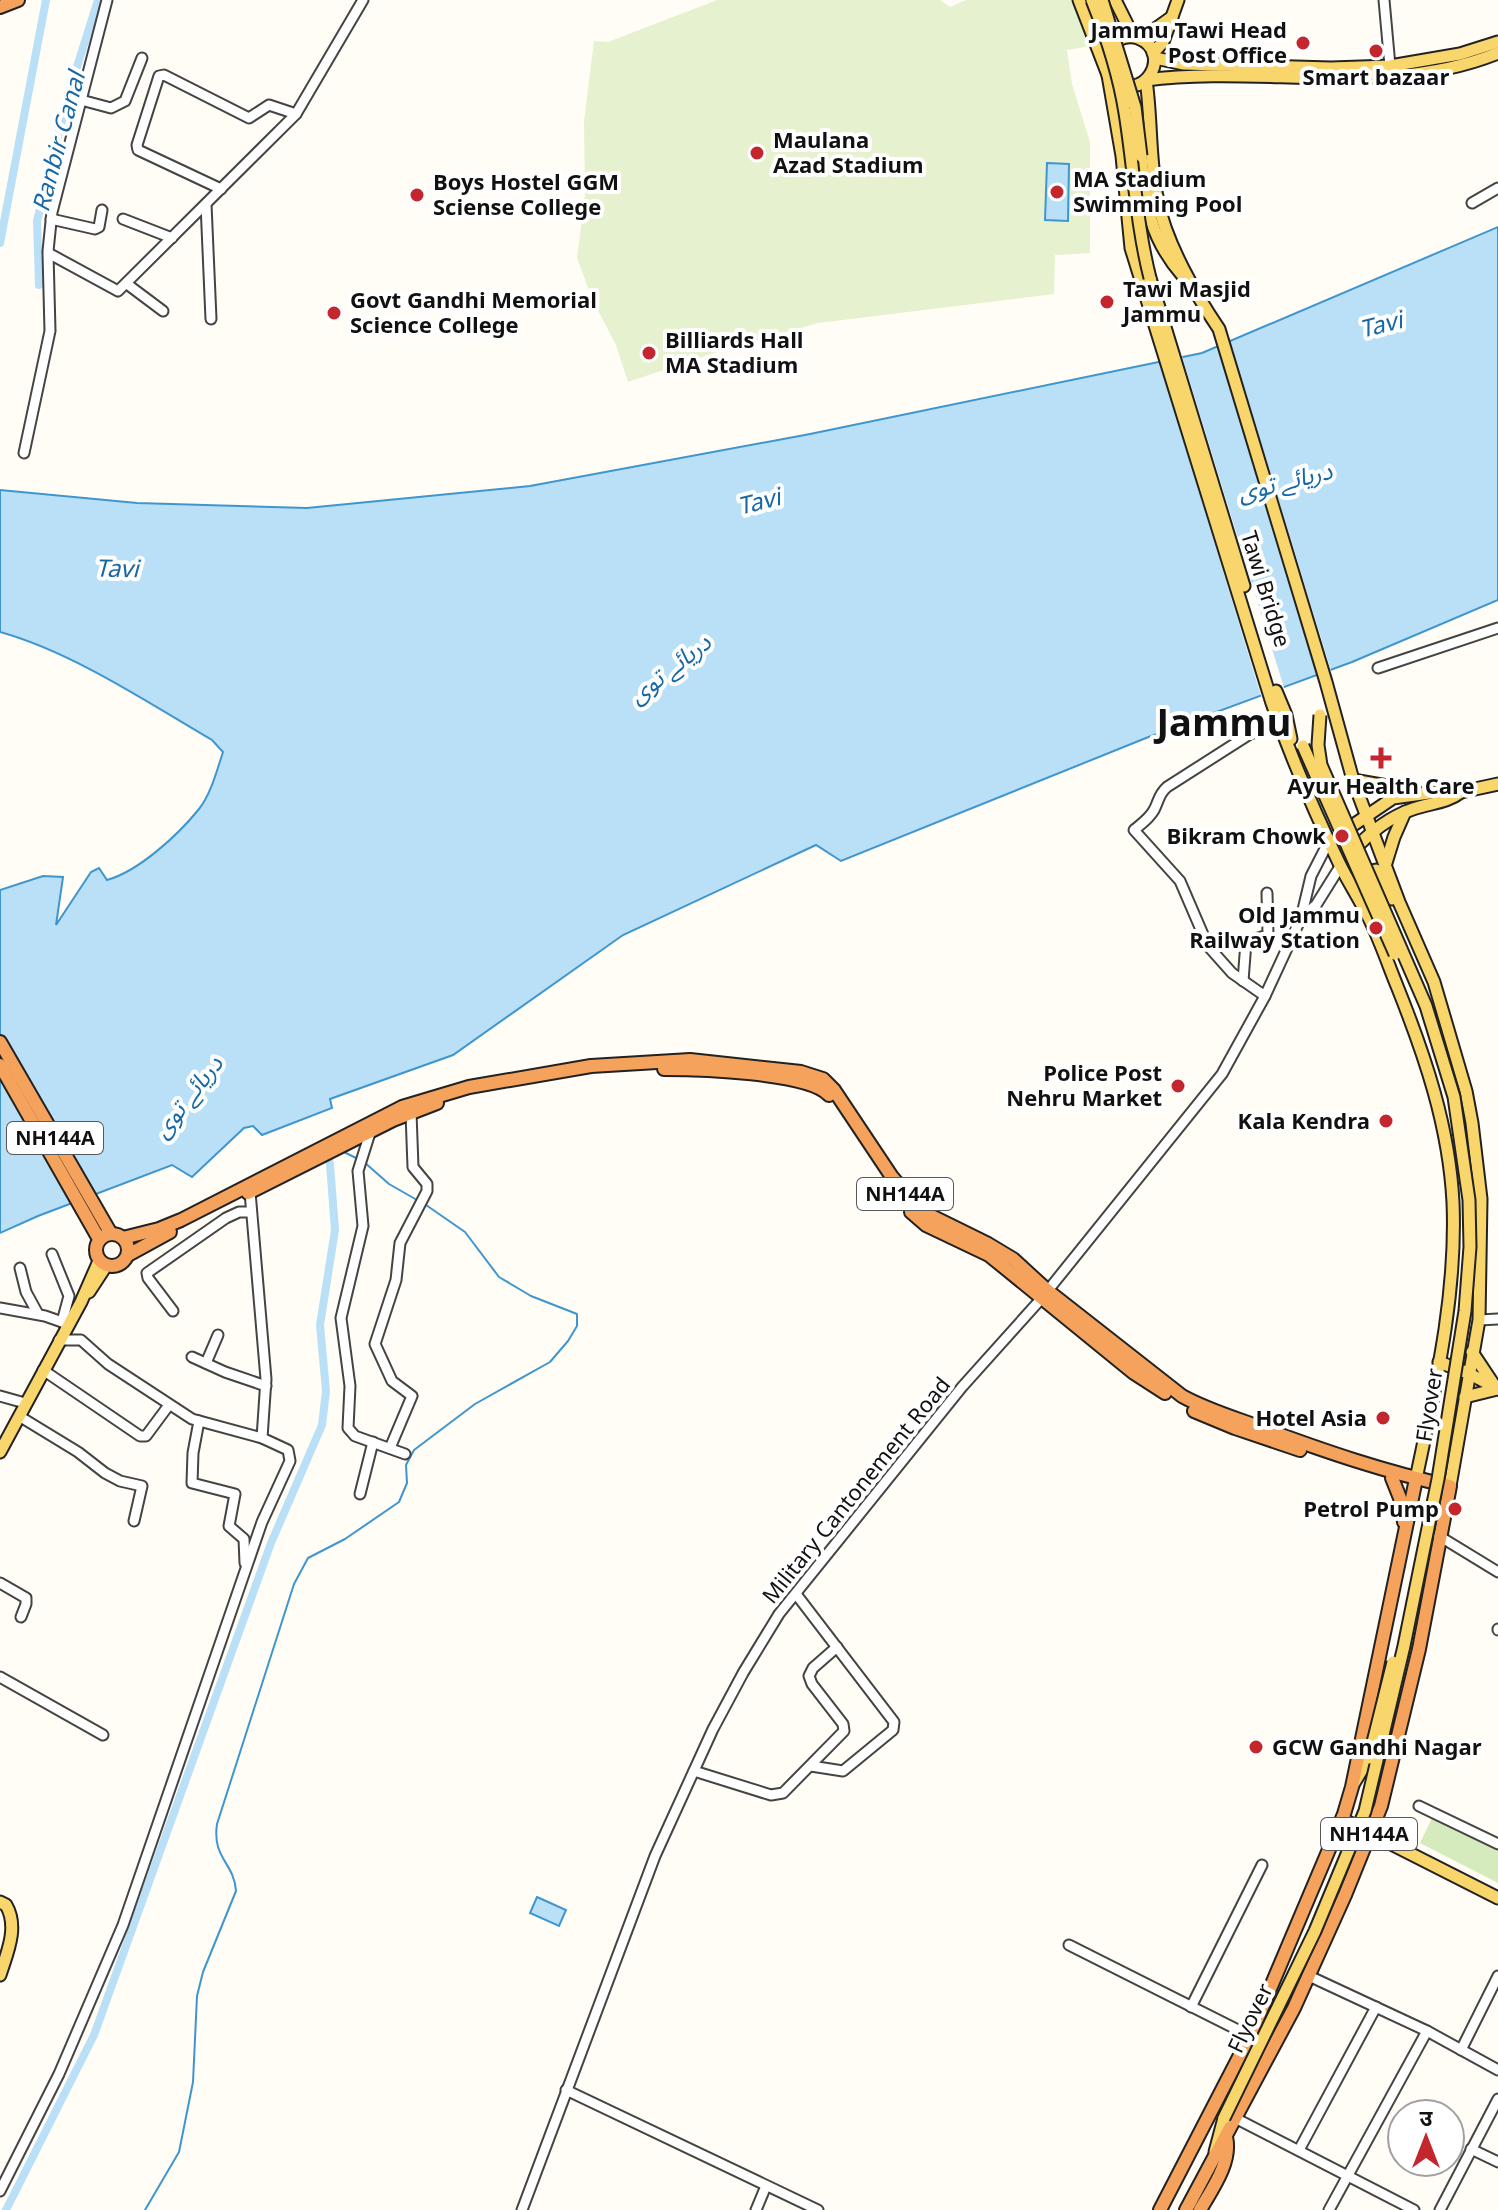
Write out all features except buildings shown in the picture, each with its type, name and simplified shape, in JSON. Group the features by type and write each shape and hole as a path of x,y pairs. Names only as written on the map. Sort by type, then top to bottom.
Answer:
{"highway":[{"path":"0,7 18,0"},
{"name":"NH144A","path":"0,1042 111,1237"},
{"name":"NH144A","path":"265,1181 250,1192 128,1255 121,1264 103,1263 96,1248 111,1237 159,1229 265,1181 352,1137 402,1107 438,1095 591,1066 699,1061 809,1074 823,1079 834,1090 879,1159 921,1211 1001,1251 1045,1295 1134,1373 1199,1414 1327,1459 1392,1478 1449,1489 1419,1649 1381,1806 1309,1976 1231,2118 1226,2137 1186,2210"},
{"name":"NH144A","path":"0,1065 111,1237 127,1245 128,1255"},
{"name":"NH144A","path":"352,1137 370,1133 447,1100 566,1077 629,1071 708,1070 811,1084 827,1093 878,1170 913,1214 941,1233 989,1255 1191,1402 1415,1482"},
{"path":"1392,1478 1400,1498 1405,1533"},
{"name":"NH144A","path":"1160,2210 1250,2036 1342,1819 1352,1787 1415,1482"},
{"path":"1200,2210 1226,2159 1226,2137"}],"main road":[{"path":"1079,0 1106,69 1122,156 1128,239 1162,332"},
{"path":"1092,0 1125,108 1138,228 1162,332"},
{"path":"1102,0 1135,107 1150,224 1160,246 1187,279"},
{"path":"1115,0 1137,38"},
{"path":"1178,0 1163,42 1154,55 1152,73 1138,86 1126,87 1116,83 1106,69 1109,47 1124,37 1137,38 1150,46 1154,55 1184,64 1331,68 1390,66 1460,54 1498,42"},
{"path":"1137,38 1172,17"},
{"path":"1146,80 1185,75 1388,77 1463,64 1498,53"},
{"path":"1146,80 1158,203 1187,279 1219,329 1353,780 1399,902 1434,982 1466,1091 1481,1199 1479,1320 1449,1489"},
{"name":"Tawi Bridge","path":"1162,332 1283,720"},
{"name":"Flyover","path":"1214,2156 1365,1811 1404,1646 1438,1479 1465,1311 1470,1247 1469,1200 1462,1142 1439,1044 1426,1006 1321,765 1318,745 1320,715 1327,686"},
{"path":"1283,720 1298,767 1329,841 1371,921 1422,1050 1438,1100 1446,1143 1453,1201 1449,1308 1415,1482"},
{"name":"Flyover","path":"1283,720 1303,746 1424,1021 1448,1098 1463,1200 1464,1247 1459,1310 1434,1462 1397,1645 1369,1758 1352,1787"},
{"path":"1353,780 1433,793"},
{"path":"1329,841 1393,798 1461,792 1498,784"},
{"path":"1341,865 1373,833 1405,812 1448,800 1461,792"},
{"path":"1385,866 1405,812"},
{"path":"1355,893 1357,875 1376,870 1390,897 1399,902"},
{"path":"0,1452 65,1323 97,1282 103,1263"},
{"path":"1472,1352 1498,1389"},
{"path":"1439,1362 1498,1389"},
{"path":"1465,1397 1498,1389"},
{"path":"1342,1819 1498,1898"},
{"path":"0,1902 6,1905 13,1922 0,1975"}],"street":[{"path":"24,453 50,331 48,253 51,219 107,0"},
{"path":"48,253 120,291 296,114 363,0"},
{"path":"1384,0 1390,66"},
{"path":"81,100 111,108 125,101 142,58"},
{"path":"221,189 138,150 159,76 164,75 249,118 269,105 296,114"},
{"path":"1472,203 1498,188"},
{"path":"206,204 211,319"},
{"path":"51,219 95,229 99,227 102,210"},
{"path":"123,219 172,238"},
{"path":"127,284 163,311"},
{"path":"1378,668 1498,628"},
{"path":"1265,996 1222,963 1208,946 1180,881 1134,830 1149,818 1157,805 1158,796 1167,787 1250,734 1283,720"},
{"path":"1301,918 1311,876 1329,841"},
{"name":"Military Cantonement Road","path":"522,2210 655,1856 743,1673 779,1614 962,1387 1045,1295 1222,1074 1265,996 1301,918 1316,905 1341,865"},
{"path":"1208,946 1246,942 1268,935 1267,893"},
{"path":"1243,981 1246,942"},
{"path":"390,1448 412,1396 392,1381 375,1344 396,1280 400,1243 422,1201 427,1184 413,1167 411,1113"},
{"path":"370,1133 358,1171 363,1226 342,1311 341,1326 350,1386 348,1428 355,1436 405,1454"},
{"path":"250,1192 266,1386 262,1438"},
{"path":"173,1311 147,1273 226,1218 239,1212 251,1212"},
{"path":"0,1308 38,1314 65,1323 69,1296 52,1254"},
{"path":"20,1268 26,1292 38,1314"},
{"path":"1479,1320 1498,1319"},
{"path":"206,1363 218,1335"},
{"path":"0,2191 59,2074 114,1950 262,1522 290,1461 288,1450 262,1438 199,1421 169,1405 108,1364 81,1340 59,1340"},
{"path":"192,1357 266,1386"},
{"path":"43,1370 140,1436 146,1436 169,1405"},
{"path":"0,1396 25,1403"},
{"path":"19,1416 78,1452 105,1473 120,1481 142,1486 134,1521"},
{"path":"199,1421 192,1483 235,1494 229,1526 244,1539 244,1574"},
{"path":"360,1494 373,1442"},
{"path":"1439,1536 1498,1572"},
{"path":"0,1583 26,1598 21,1617"},
{"path":"796,1594 891,1715 894,1728 843,1771 811,1766"},
{"path":"694,1771 775,1795 783,1793 844,1729 809,1676 813,1668 837,1647"},
{"path":"0,1677 103,1735"},
{"path":"1419,1806 1498,1844"},
{"path":"1191,2007 1262,1865"},
{"path":"1069,1945 1250,2036"},
{"path":"1309,1976 1427,2031 1498,2070"},
{"path":"1461,2050 1498,1976"},
{"path":"1299,2150 1376,2007"},
{"path":"1329,2210 1427,2031"},
{"path":"566,2090 818,2210"},
{"path":"1440,2210 1498,2099"},
{"path":"1231,2118 1350,2175 1414,2210"},
{"path":"1471,2149 1498,2162"},
{"path":"756,2210 766,2186"}],"green space":[{"path":"717,0 940,0 950,7 966,0 1071,0 1091,46 1067,50 1072,84 1090,142 1090,253 1055,255 1054,294 818,323 628,382 616,345 593,301 577,258 585,195 584,121 594,41 608,42"},
{"path":"1432,1818 1498,1850 1498,1883 1420,1843"}],"water":[{"name":"MA Stadium Swimming Pool","path":"1047,163 1069,164 1068,221 1045,220"},
{"path":"1498,227 1498,600 1352,662 1146,738 841,861 816,845 623,935 453,1055 330,1099 332,1108 262,1135 253,1126 244,1128 192,1177 172,1165 0,1233 0,890 43,876 63,877 56,925 91,872 99,868 107,880 132,869 180,830 207,796 223,752 212,740 109,679 54,652 0,632 0,490 137,503 307,508 530,486 810,434 1202,353"},
{"path":"537,1897 566,1910 559,1926 530,1913"}],"pier":[{"path":"1229,337 1332,674 1319,679 1216,343"},
{"path":"1181,353 1285,691 1262,699 1158,358"}],"waterway":[{"name":"Ranbir Canal","path":"0,243 46,0"},
{"name":"Ranbir Canal","path":"39,285 37,221 69,92 98,0"},
{"path":"6,2210 94,2035 271,1543 322,1425 326,1391 320,1325 335,1230 330,1164 326,1151"},
{"path":"342,1151 358,1159"},
{"path":"364,1162 389,1184 417,1200"},
{"path":"145,2210 179,2152 193,2082 197,1996 203,1972 236,1891 220,1853 217,1824 294,1584 308,1558 345,1539 399,1502 407,1483 406,1465 414,1450 475,1404 550,1362 577,1326 577,1314 531,1296 499,1277 465,1232 426,1205"}],"place":[{"name":"Jammu Tawi Head Post Office","path":"1303,43"},
{"name":"Smart bazaar","path":"1376,51"},
{"name":"Maulana Azad Stadium","path":"757,153"},
{"name":"MA Stadium Swimming Pool","path":"1057,192"},
{"name":"Boys Hostel GGM Sciense College","path":"417,195"},
{"name":"Tawi Masjid Jammu","path":"1107,302"},
{"name":"Govt Gandhi Memorial Science College","path":"334,313"},
{"name":"Billiards Hall MA Stadium","path":"649,353"},
{"name":"Ayur Health Care","path":"1381,758"},
{"name":"Bikram Chowk","path":"1342,836"},
{"name":"Old Jammu Railway Station","path":"1376,928"},
{"name":"Police Post Nehru Market","path":"1178,1086"},
{"name":"Kala Kendra","path":"1386,1121"},
{"name":"Hotel Asia","path":"1383,1418"},
{"name":"Petrol Pump","path":"1455,1509"},
{"name":"GCW Gandhi Nagar","path":"1256,1747"}],"district":[{"name":"Jammu","path":"1224,723"}],"water label":[{"name":"Tavi","path":"1381,325"},
{"name":"دریائے توی","path":"1285,482"},
{"name":"Tavi","path":"759,502"},
{"name":"Tavi","path":"117,569"},
{"name":"دریائے توی","path":"670,669"},
{"name":"دریائے توی","path":"188,1097"}]}
